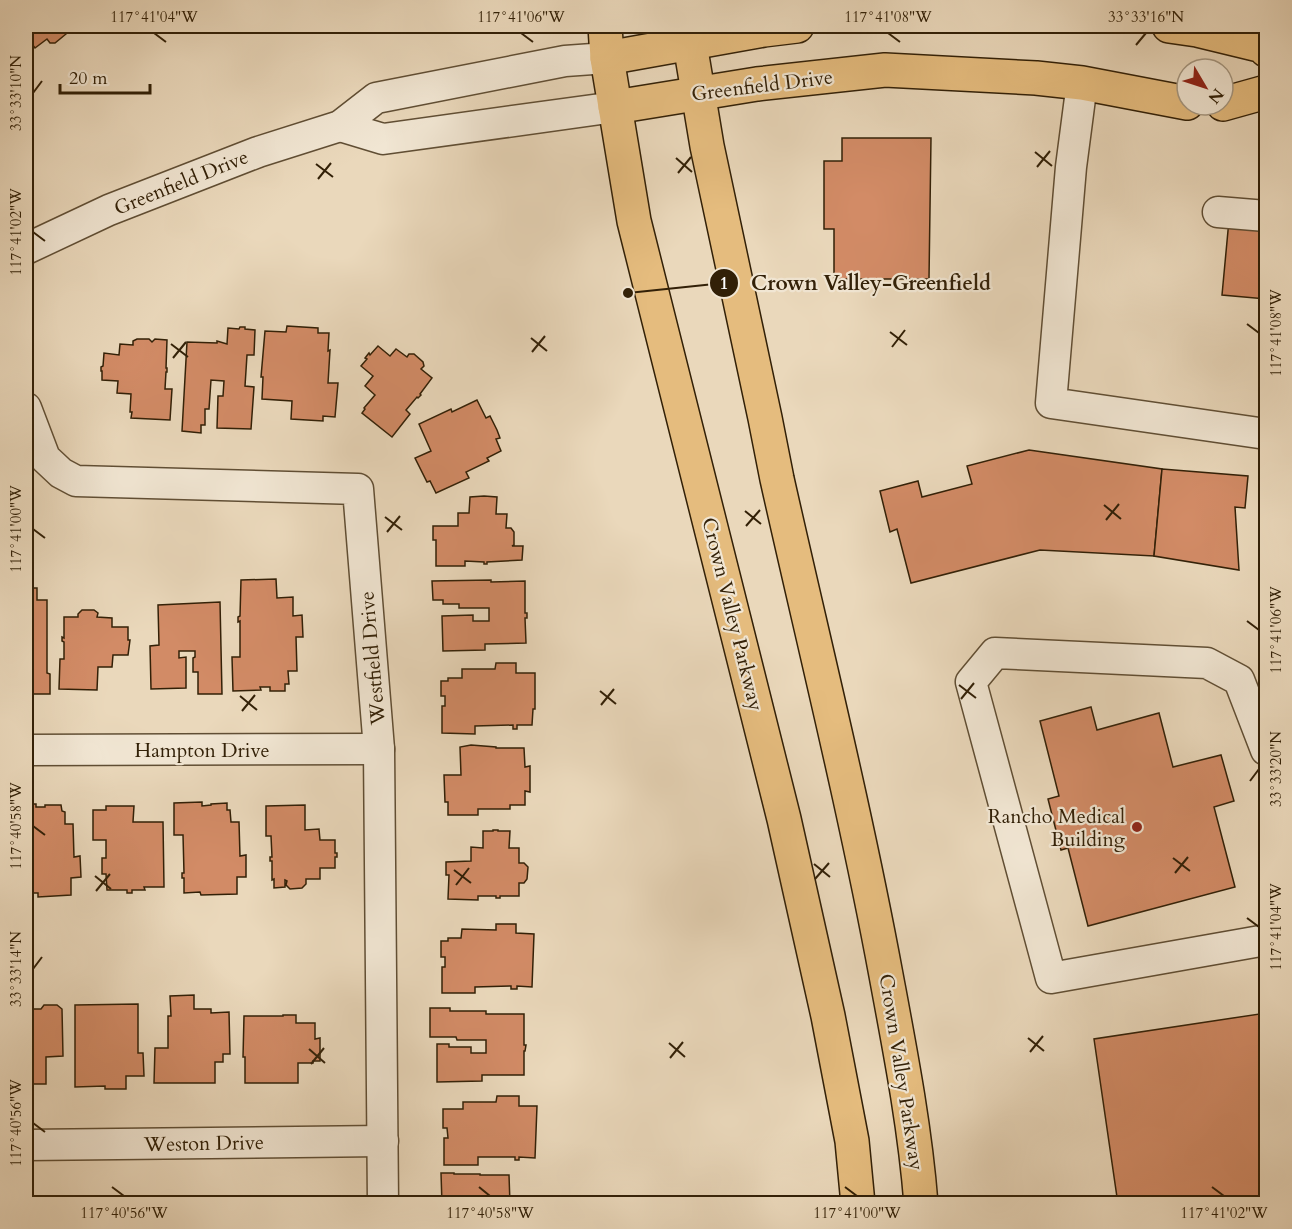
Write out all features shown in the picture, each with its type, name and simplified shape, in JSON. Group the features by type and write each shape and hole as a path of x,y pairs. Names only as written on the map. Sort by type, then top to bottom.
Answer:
{"main road":[{"name":"Crown Valley Parkway","path":"605,26 607,58 634,221 784,819 823,992 852,1141 858,1203"},
{"name":"Greenfield Drive","path":"607,58 688,34 797,26"},
{"path":"1169,26 1197,30 1263,46 1266,50"},
{"name":"Crown Valley Parkway","path":"688,34 707,146 777,478 870,890 896,1030 921,1203"},
{"name":"Greenfield Drive","path":"615,107 757,84 885,70 1036,78 1082,83 1175,101"},
{"path":"1235,101 1266,92"}],"street":[{"name":"Greenfield Drive","path":"26,249 109,210 247,156 340,126 376,98 565,61 607,58"},
{"path":"1082,83 1071,167 1051,403 1266,434"},
{"name":"Greenfield Drive","path":"340,126 383,139 615,107"},
{"path":"1218,212 1266,216"},
{"name":"Westfield Drive","path":"26,408 45,458 61,473 76,482 358,489 379,749 383,1203"},
{"path":"1266,750 1239,680 1207,663 995,653 971,681 1052,978 1266,940"},
{"name":"Hampton Drive","path":"26,750 379,749"},
{"name":"Weston Drive","path":"26,1145 383,1141"}],"building":[{"path":"26,26 65,26 61,28 66,34 55,43 50,43 47,39 35,48 29,40 26,42"},
{"path":"842,138 931,138 929,279 834,279 834,229 824,229 824,161 842,161"},
{"path":"1229,220 1266,224 1266,299 1222,295"},
{"path":"287,326 318,328 318,333 329,333 328,383 338,383 335,417 323,416 323,421 291,419 292,401 262,399 263,377 261,377 265,331 286,332"},
{"path":"240,327 255,330 254,355 247,355 245,386 254,387 251,429 217,428 218,396 223,396 224,381 211,380 209,409 205,409 205,425 201,425 201,433 182,431 187,342 217,343 217,341 227,344 228,328 239,329"},
{"path":"149,339 152,342 155,339 167,340 165,389 172,389 170,420 131,418 131,394 117,393 118,381 102,380 101,367 104,353 119,355 120,344 133,345 133,341"},
{"path":"378,346 390,356 396,349 407,357 409,354 414,354 423,362 424,366 421,369 432,378 421,395 406,410 410,414 392,437 362,413 375,395 365,386 373,376 361,366 369,353 370,355"},
{"path":"477,400 486,418 490,416 497,430 500,438 496,439 501,451 487,458 489,461 466,472 469,478 436,493 430,481 427,482 415,458 431,451 419,424"},
{"path":"1029,450 1162,469 1154,556 1040,550 911,583 897,529 890,532 880,491 918,481 922,497 972,484 967,466"},
{"path":"1162,469 1248,476 1245,508 1235,507 1239,570 1154,556"},
{"path":"470,497 497,497 496,514 507,514 506,528 511,528 514,532 514,545 512,546 523,546 522,560 487,562 487,564 465,561 465,566 436,566 436,540 433,540 433,526 458,526 458,513 469,513"},
{"path":"276,579 277,598 293,597 293,616 302,615 303,637 296,637 297,671 288,671 289,684 285,684 285,691 270,691 270,687 260,687 261,690 233,691 232,657 240,657 238,617 240,616 241,580"},
{"path":"491,580 491,582 525,581 526,643 485,644 485,650 443,651 442,616 473,615 473,621 489,621 489,608 459,608 459,604 443,604 443,600 433,600 432,581"},
{"path":"26,588 37,588 37,600 47,600 47,673 50,674 50,694 26,694"},
{"path":"220,602 222,694 198,694 198,672 193,672 195,651 179,651 179,658 186,657 186,688 151,689 150,646 159,645 158,605"},
{"path":"82,610 94,610 98,613 97,617 112,618 112,627 128,627 128,640 130,640 128,655 113,655 112,667 98,667 97,690 59,689 60,659 64,659 62,637 64,638 64,617 78,617"},
{"path":"496,663 516,663 516,673 535,673 535,709 533,709 532,725 517,725 517,729 513,729 513,725 475,726 475,734 442,733 442,706 445,706 445,696 441,696 441,681 448,681 448,678 462,678 462,669 495,669"},
{"name":"Rancho Medical Building","path":"1091,707 1097,730 1159,713 1173,767 1221,755 1234,801 1214,807 1235,887 1088,926 1068,848 1061,850 1048,799 1059,796 1040,721"},
{"path":"471,745 524,748 525,767 530,766 530,792 525,791 525,805 510,805 510,809 478,809 478,815 448,815 444,775 461,775 460,747"},
{"path":"202,802 202,806 227,803 231,822 239,822 240,856 246,855 246,877 237,877 237,894 184,893 183,835 174,835 174,803"},
{"path":"26,804 36,804 36,807 61,805 62,811 65,812 65,824 73,824 74,857 80,856 81,877 71,878 71,895 38,897 38,893 26,893"},
{"path":"305,805 305,830 319,829 320,840 335,840 337,857 335,857 335,868 320,868 320,879 306,879 306,884 302,888 290,889 285,880 285,887 274,888 272,861 270,861 272,857 271,836 266,836 266,806"},
{"path":"106,806 134,806 133,822 163,822 164,887 144,887 145,890 132,890 132,893 127,893 127,890 107,890 106,874 102,874 102,858 106,858 106,840 93,840 93,810 106,810"},
{"path":"483,831 510,831 509,848 519,848 519,863 524,863 528,867 527,879 524,883 519,883 519,896 496,898 496,896 478,896 478,900 448,899 449,875 446,875 446,862 471,861 471,847 483,848"},
{"path":"496,924 516,924 516,933 534,934 532,987 517,986 517,989 511,989 511,986 475,987 475,993 442,993 442,967 445,967 445,957 441,957 441,941 448,941 448,938 461,938 462,929 496,930"},
{"path":"194,995 194,1009 211,1009 211,1013 229,1012 230,1054 223,1054 223,1062 215,1062 215,1083 154,1083 155,1048 168,1048 170,996"},
{"path":"138,1004 138,1053 143,1053 144,1076 126,1076 126,1089 105,1089 105,1086 75,1087 75,1005"},
{"path":"44,1005 57,1005 62,1009 63,1056 46,1057 46,1084 26,1084 26,1012 28,1009 41,1009"},
{"path":"430,1008 450,1008 450,1011 486,1011 486,1014 524,1014 524,1045 526,1045 524,1075 482,1075 482,1081 437,1082 437,1044 449,1044 449,1047 471,1047 471,1053 486,1053 486,1040 430,1037"},
{"path":"1266,1013 1266,1204 1118,1204 1094,1039"},
{"path":"296,1015 296,1023 315,1023 315,1039 320,1038 320,1061 298,1063 298,1083 245,1083 244,1016"},
{"path":"497,1096 519,1096 519,1106 537,1106 535,1158 519,1157 519,1160 515,1160 515,1157 478,1157 478,1165 444,1165 444,1138 448,1138 447,1128 443,1128 443,1109 463,1109 463,1102 496,1102"},
{"path":"441,1173 509,1175 510,1204 442,1204"}],"place":[{"name":"Crown Valley-Greenfield","path":"628,293"},
{"name":"Rancho Medical Building","path":"1137,827"}]}
